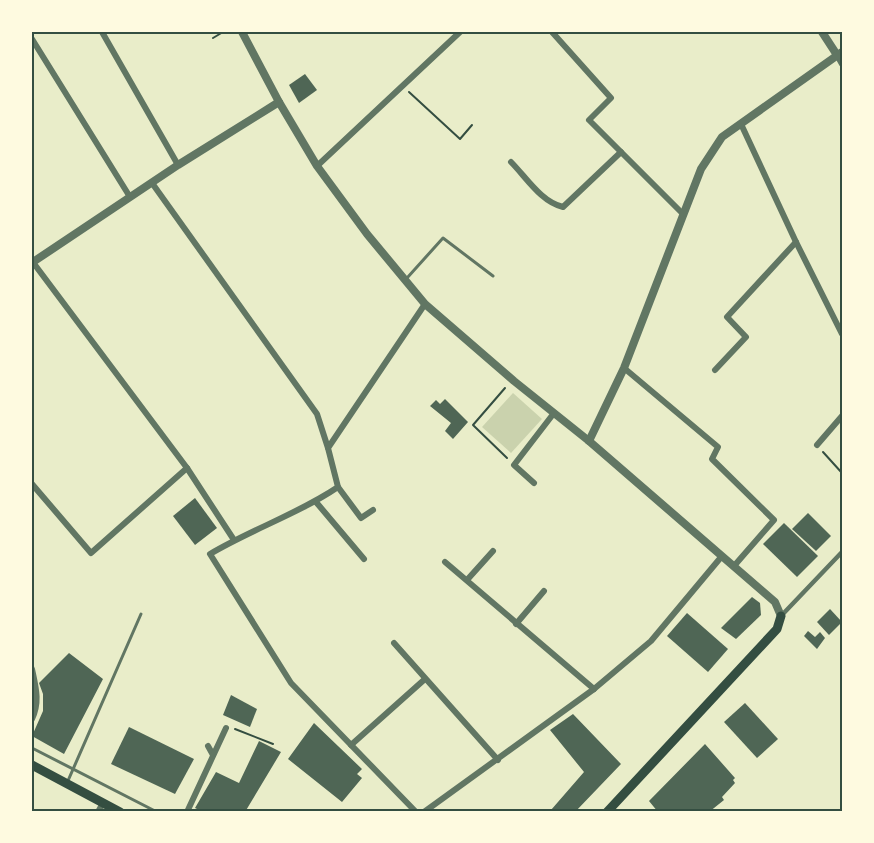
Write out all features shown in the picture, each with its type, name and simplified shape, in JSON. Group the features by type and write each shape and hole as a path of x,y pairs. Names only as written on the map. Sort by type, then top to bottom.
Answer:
{"main road":[{"path":"607,812 777,629 781,616"},
{"path":"32,765 67,783 101,807 115,810"}],"street":[{"path":"102,32 178,165"},
{"path":"242,32 279,102 317,166 367,234 426,304 775,602 781,616 843,552"},
{"path":"317,166 460,32"},
{"path":"552,32 611,98 589,120 683,214"},
{"path":"822,32 840,54 843,64"},
{"path":"32,39 130,197"},
{"path":"589,441 624,368 701,169 710,153 722,137 840,54"},
{"path":"234,540 187,468 32,262 178,165 279,102"},
{"path":"741,124 796,242 843,334"},
{"path":"511,162 553,205 563,207 621,152"},
{"path":"152,183 317,414 338,487 361,518 373,510"},
{"path":"715,370 746,337 727,317 796,242"},
{"path":"328,448 426,304"},
{"path":"624,368 718,447 712,459 774,520 734,566"},
{"path":"534,483 514,465 554,413"},
{"path":"817,445 843,416"},
{"path":"32,484 91,554 187,468"},
{"path":"338,487 316,502 234,540 210,554 291,683 416,812"},
{"path":"316,502 364,559"},
{"path":"466,580 493,551"},
{"path":"424,812 594,689 651,641 722,556"},
{"path":"445,562 594,689"},
{"path":"516,624 544,591"},
{"path":"394,643 498,760"},
{"path":"32,669 37,694 36,709 32,719"},
{"path":"351,745 425,679"},
{"path":"187,812 226,728"},
{"path":"208,746 213,755"}],"lane":[{"path":"405,279 443,238 493,276"},
{"path":"67,783 141,614"},
{"path":"32,748 158,812"}],"path":[{"path":"213,38 223,32"},
{"path":"402,86 459,139 472,125"},
{"path":"513,379 473,425 514,465"},
{"path":"817,445 843,473"},
{"path":"226,728 273,744"}],"green space":[{"path":"513,393 542,419 511,453 482,427"}],"building":[{"path":"305,74 317,90 299,103 289,85"},
{"path":"445,399 468,422 453,439 445,431 451,423 430,406 436,400 440,404"},
{"path":"195,498 217,528 195,545 173,516"},
{"path":"808,513 831,536 816,551 792,529"},
{"path":"784,523 818,556 797,577 763,544"},
{"path":"752,597 760,603 761,615 736,639 721,628"},
{"path":"830,609 842,622 829,635 817,622"},
{"path":"687,613 728,649 708,672 667,636"},
{"path":"808,631 815,637 820,632 825,638 817,649 804,636"},
{"path":"69,653 103,679 64,754 32,736 43,711 43,694 39,683"},
{"path":"231,695 257,709 250,727 223,715"},
{"path":"745,703 778,739 757,758 724,722"},
{"path":"573,714 621,764 575,812 553,812 551,810 584,772 550,730"},
{"path":"314,723 362,769 357,774 362,778 342,802 288,759"},
{"path":"129,727 194,759 175,794 111,764"},
{"path":"259,741 281,752 245,812 203,812 195,808 216,772 239,783"},
{"path":"705,744 735,778 733,780 735,783 722,797 724,800 709,812 688,812 687,810 658,812 649,801"}]}
